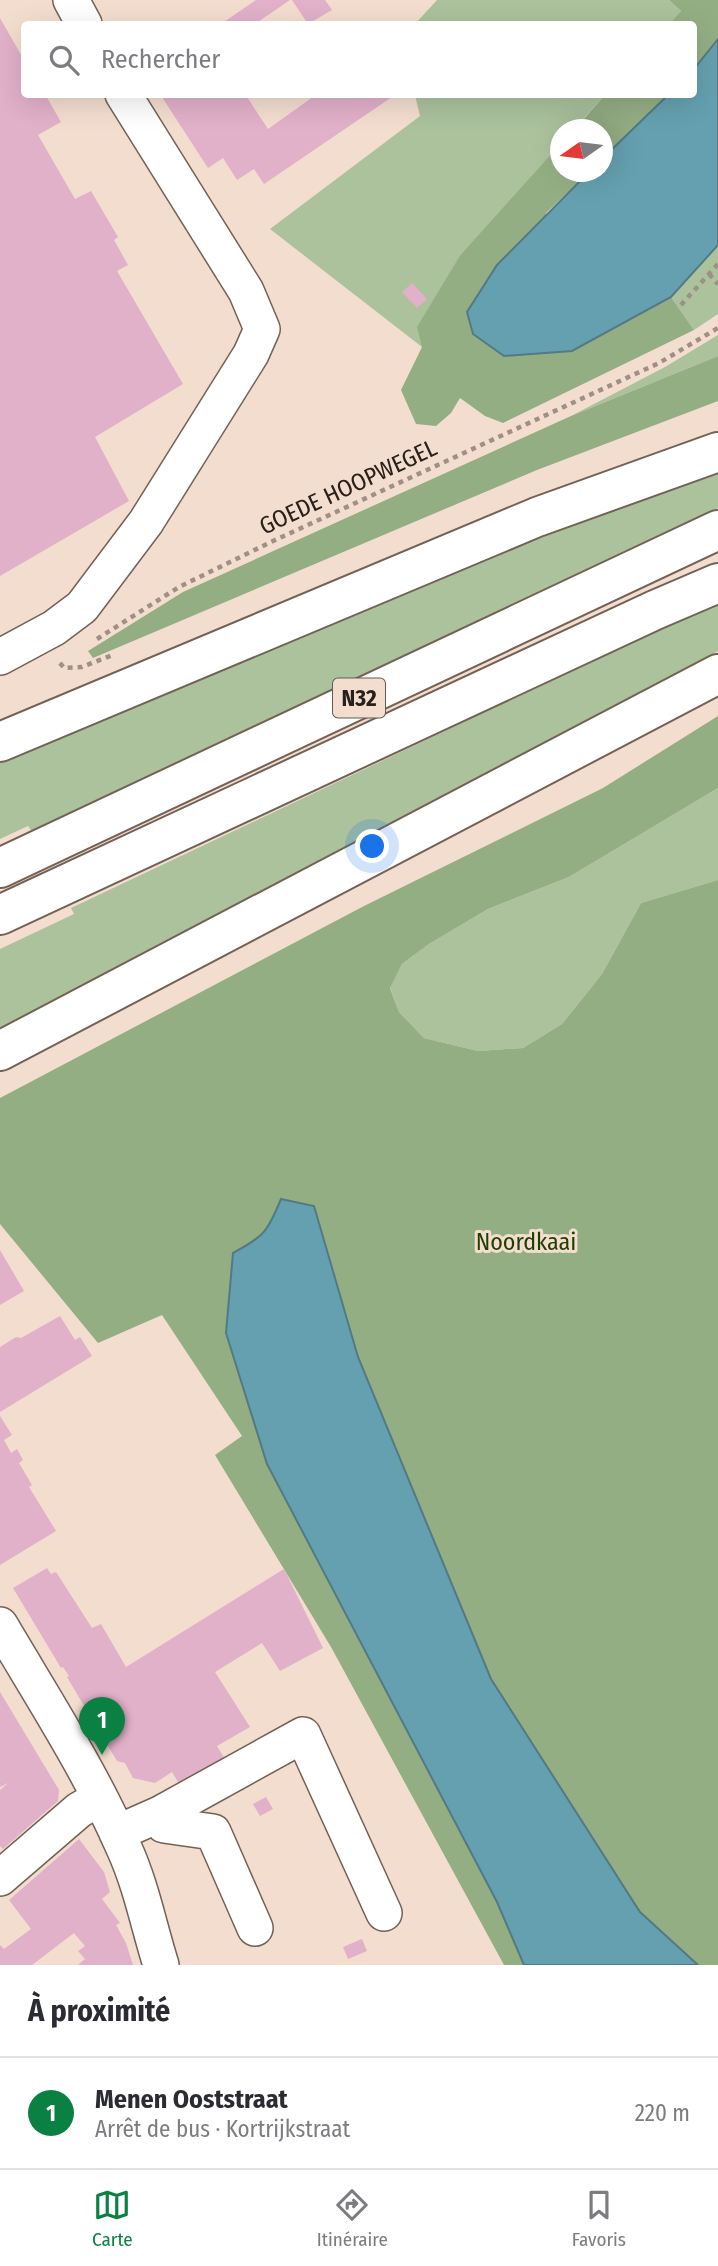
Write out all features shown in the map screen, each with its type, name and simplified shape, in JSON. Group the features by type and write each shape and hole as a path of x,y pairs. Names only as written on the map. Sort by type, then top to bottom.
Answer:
{"highway":[{"path":"0,742 537,517 718,452"},
{"name":"N32","path":"0,867 718,530"},
{"name":"N32","path":"0,915 718,583"},
{"path":"0,1051 718,674"}],"street":[{"path":"71,0 82,21"},
{"path":"0,657 54,628 82,607 146,522 251,355 262,329 246,291 125,98"},
{"path":"0,1625 100,1798 126,1851 161,1965"},
{"path":"117,1833 160,1814 303,1735 384,1913"},
{"path":"0,1878 79,1810 100,1798"},
{"path":"160,1814 164,1825 213,1832 255,1928"}],"path":[{"path":"681,305 718,264"},
{"path":"709,274 718,284"},
{"name":"GOEDE HOOPWEGEL","path":"95,640 179,587 660,363 718,328"},
{"path":"50,668 69,657"}],"green space":[{"path":"437,0 669,0 681,11 672,21 418,21"},
{"path":"669,0 718,0 718,39 697,65 697,21 672,21 681,11"},
{"path":"416,98 602,98 583,119 550,119 550,155 461,254 422,347 270,229 420,116"},
{"path":"602,98 665,98 613,148 613,119 584,119"},
{"path":"550,155 550,182 579,182 546,213 572,351 671,297 694,330 503,423 485,416 460,398 451,413 436,426 416,424 401,390 422,347 417,327 461,254"},
{"path":"718,245 718,314 694,330 671,297"},
{"path":"718,335 718,356 571,416 665,367"},
{"path":"718,356 718,401 537,470 93,658 88,651 183,592 571,416"},
{"path":"718,472 718,508 32,832 28,826 0,839 0,763 363,607 584,518"},
{"path":"718,602 718,651 697,664 0,1028 0,949 74,914 71,908"},
{"name":"Noordkaai","path":"718,716 718,788 569,877 488,909 429,944 402,964 390,988 399,1012 424,1038 478,1051 523,1048 562,1024 602,974 641,903 718,880 718,1965 698,1965 640,1912 491,1679 358,1357 314,1206 281,1200 263,1232 233,1253 268,1464 497,1902 524,1965 504,1965 331,1647 215,1455 242,1436 162,1315 98,1343 0,1224 0,1098 364,906 603,788"},
{"path":"718,788 718,880 641,903 602,974 562,1024 523,1048 478,1051 424,1038 399,1012 390,987 402,964 429,944 488,909 569,877"}],"water":[{"path":"718,39 718,245 671,297 572,351 504,356 473,334 467,312 497,265 579,182 613,182 613,148 665,98 697,98 697,65"},
{"path":"281,1199 314,1206 358,1357 491,1679 640,1912 698,1965 524,1965 497,1902 267,1464 226,1333 233,1253 263,1232"}],"building":[{"path":"256,0 290,0 259,21 225,21"},
{"path":"292,0 325,0 332,10 313,21 306,21"},
{"path":"0,18 21,55 21,98 47,98 61,122 38,135 75,199 91,191 118,237 114,240 128,265 117,271 183,384 95,437 129,501 0,576"},
{"path":"163,98 248,98 268,129 311,98 391,98 264,184 254,169 237,180 223,158 208,168"},
{"path":"412,283 427,299 417,308 402,292"},
{"path":"0,1250 24,1291 0,1305"},
{"path":"60,1316 75,1340 80,1337 92,1356 0,1412 0,1347"},
{"path":"0,1416 12,1435 4,1440 11,1453 17,1449 23,1460 19,1463 32,1485 29,1487 56,1531 0,1565"},
{"path":"47,1568 51,1574 56,1572 92,1628 101,1624 126,1667 284,1569 323,1648 280,1671 262,1643 215,1672 250,1727 217,1746 229,1766 184,1792 172,1772 155,1783 133,1778 125,1763 117,1761 67,1677 69,1676 63,1667 61,1668 13,1588"},
{"path":"0,1692 59,1790 58,1801 3,1849 0,1846 0,1790 8,1783 0,1787"},
{"path":"266,1797 273,1809 260,1816 253,1804"},
{"path":"79,1839 104,1872 110,1892 102,1899 120,1923 116,1925 126,1943 133,1965 78,1965 85,1959 78,1951 85,1946 74,1933 32,1965 0,1965 0,1945 4,1949 31,1929 9,1900"},
{"path":"362,1939 367,1951 348,1959 343,1947"}],"place":[{"name":"Menen Ooststraat","path":"102,1755"}]}
